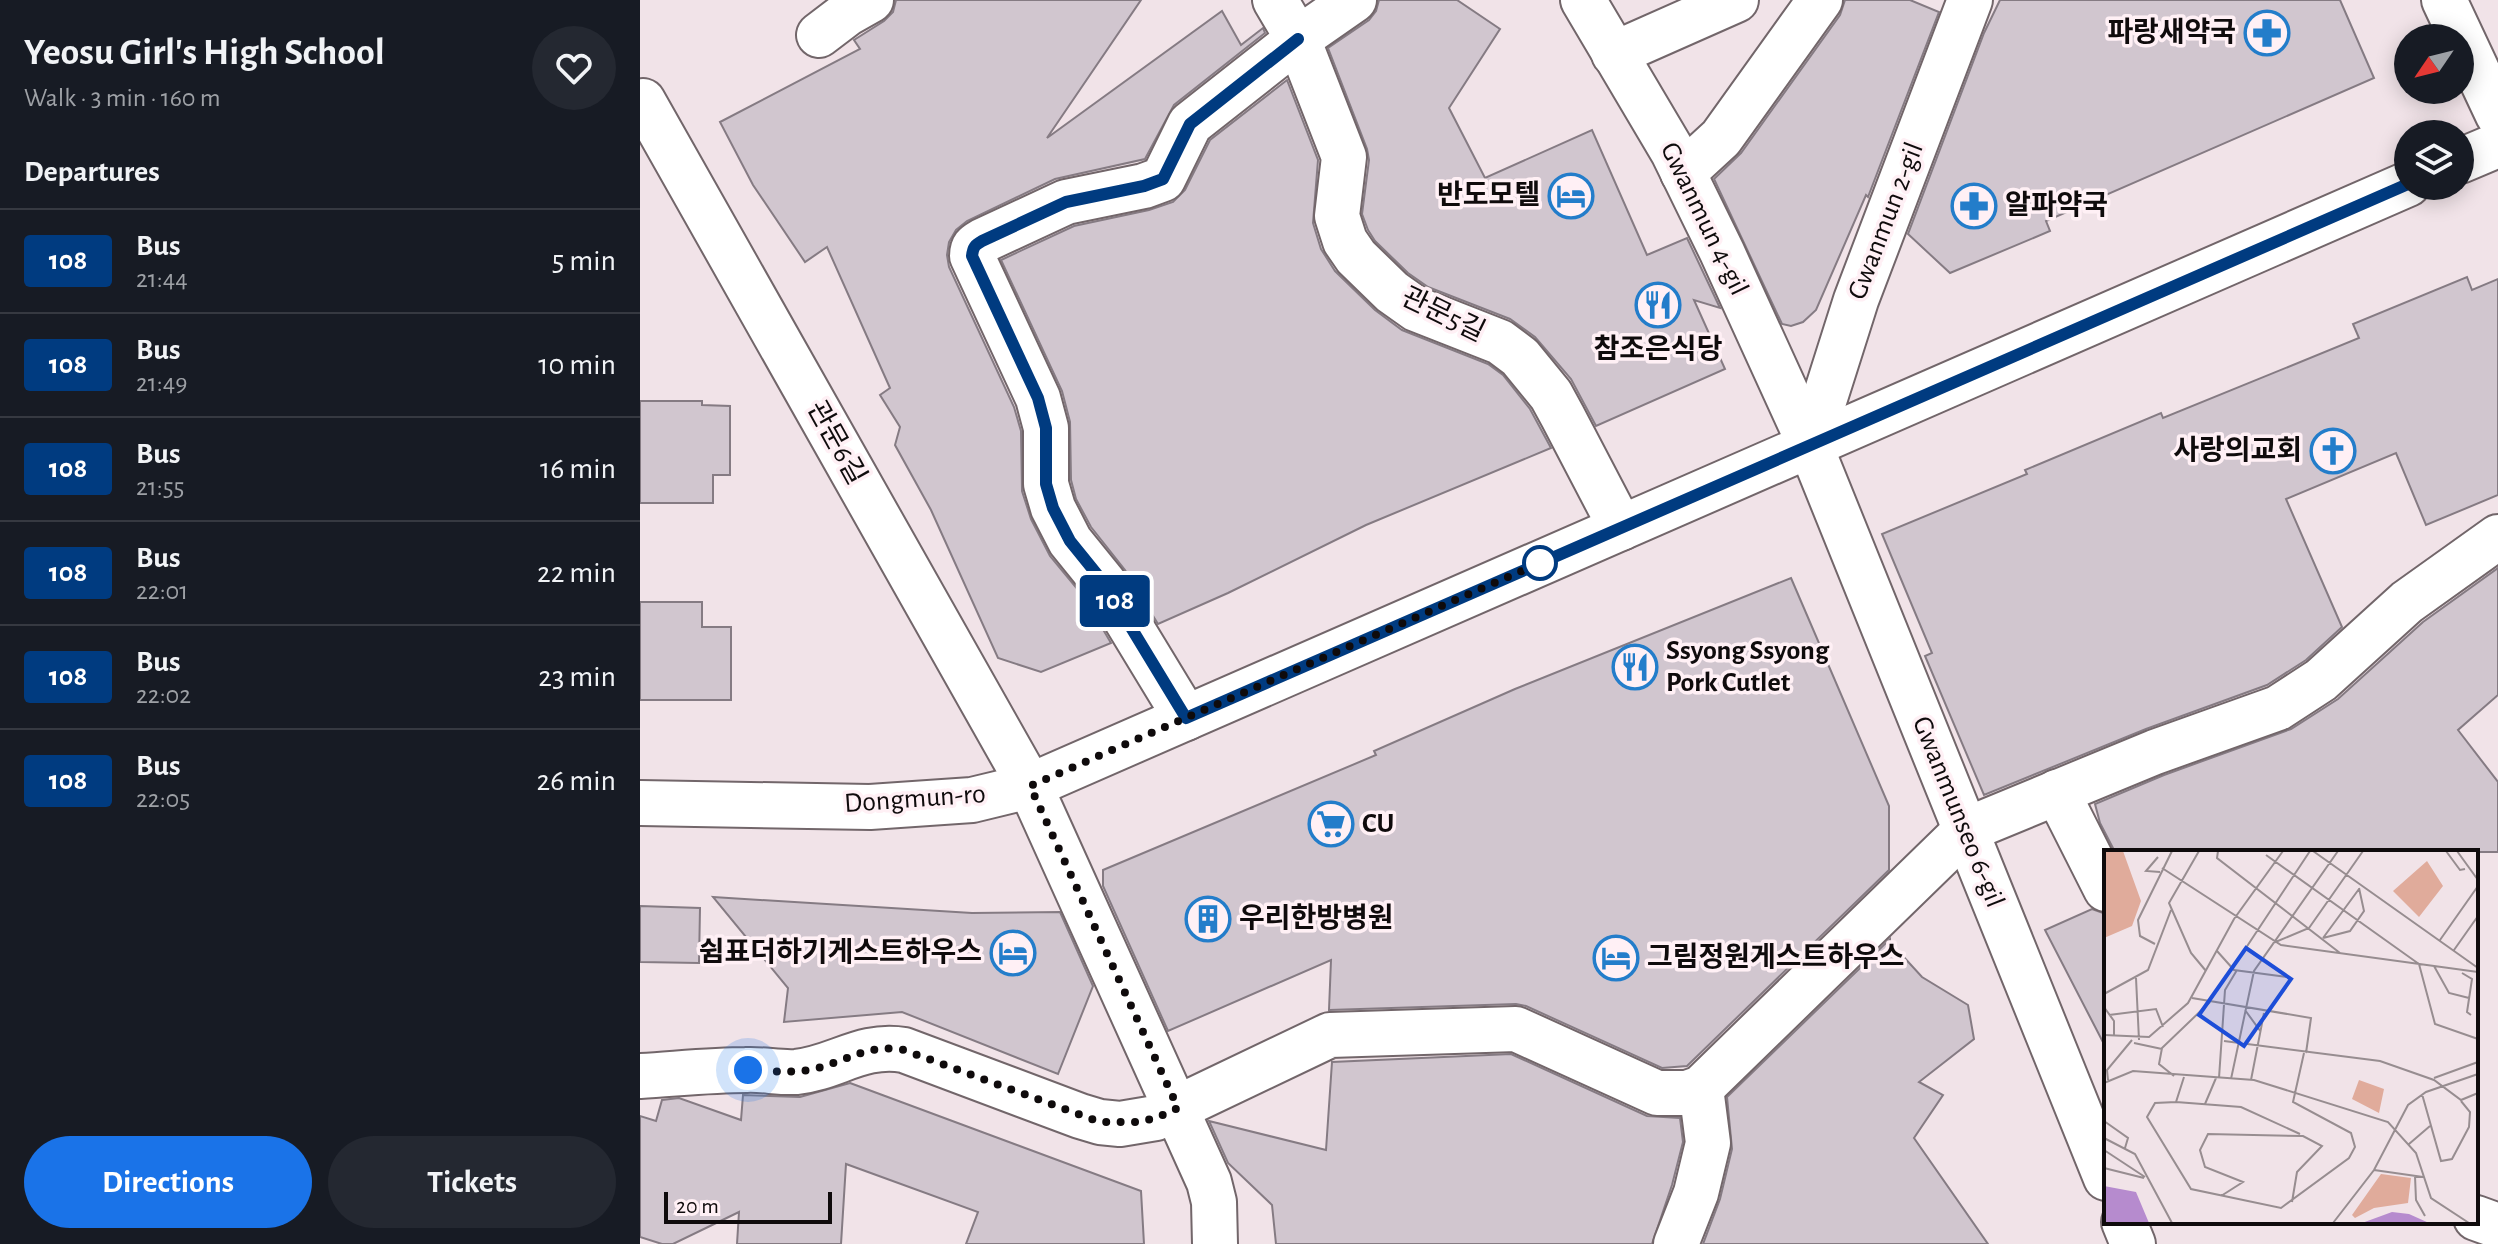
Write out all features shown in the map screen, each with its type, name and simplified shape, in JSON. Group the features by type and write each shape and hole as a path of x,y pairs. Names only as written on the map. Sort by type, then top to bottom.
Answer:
{"street":[{"path":"819,35 871,0"},
{"name":"관문5길","path":"1275,0 1298,39 1344,157 1337,216 1345,241 1356,257 1392,292 1416,309 1500,342 1520,357 1551,395 1621,528"},
{"path":"1186,718 1104,583 1070,541 1053,508 1046,484 1046,428 1038,398 972,251 982,241 1066,202 1144,186 1163,179 1190,124 1298,39 1354,0"},
{"name":"Gwanmun 4-gil","path":"1583,0 1683,173 1810,445"},
{"path":"1614,54 1736,0"},
{"path":"1683,173 1721,138 1820,0"},
{"name":"Gwanmun 2-gil","path":"1810,445 1856,300 1970,0"},
{"path":"2444,0 2498,115"},
{"name":"관문6길","path":"643,101 1030,786 1209,1182 1214,1202 1212,1242"},
{"path":"2474,155 2498,145"},
{"name":"Dongmun-ro","path":"640,803 870,807 972,800 1030,786 2394,190"},
{"name":"Gwanmunseo 6-gil","path":"1810,445 2104,1173"},
{"path":"640,1076 748,1070 793,1072 816,1068 869,1049 886,1047 904,1050 1100,1122 1139,1122 1178,1108 1330,1035 1516,1029 1657,1093 1687,1093 1701,1088 1966,830 2155,752 2278,708 2321,680 2407,602 2498,537"},
{"path":"2057,792 2104,885"},
{"path":"1676,1244 1696,1193 1708,1143 1701,1088"},
{"path":"2478,1219 2498,1226"},
{"path":"2125,1224 2133,1244"}],"building":[{"path":"896,0 1141,0 1047,138 1222,11 1241,45 1263,28 1265,33 1174,105 1145,159 1055,179 967,221 956,230 949,242 949,267 1014,407 1021,431 1022,491 1031,519 1050,556 1084,597 1111,643 1041,672 998,658 931,510 895,445 900,427 880,395 890,388 827,247 805,262 753,185 720,122 860,49 854,40 884,21 893,12"},
{"path":"1379,0 1457,0 1500,29 1449,108 1485,178 1592,130 1647,255 1687,238 1720,308 1694,300 1725,369 1596,426 1571,379 1535,337 1510,319 1428,287 1408,273 1375,241 1362,214 1369,160 1367,149 1328,48 1369,20"},
{"path":"1845,0 1910,0 1939,12 1868,197 1866,195 1816,310 1803,322 1791,326 1782,324 1714,179 1741,153 1840,15"},
{"path":"2000,0 2340,0 2374,78 2046,221 2050,231 1950,273 1908,234 1984,33"},
{"path":"1287,80 1318,160 1313,223 1321,249 1335,271 1375,310 1402,330 1488,364 1503,375 1530,409 1551,448 1366,525 1158,624 1125,570 1091,527 1076,499 1071,480 1070,422 1062,391 1001,260 1074,226 1173,202 1185,190 1210,140"},
{"path":"2467,277 2472,290 2498,279 2498,495 2426,525 2396,453 2286,499 2342,627 2306,660 2267,685 2146,729 1984,795 1925,656 1932,653 1882,534 2027,474 2025,470 2161,413 2163,418 2359,338 2353,324"},
{"path":"640,401 702,401 702,405 730,406 730,475 713,475 713,503 640,503"},
{"path":"2498,568 2498,695 2458,730 2498,782 2498,852 2114,850 2100,823 2095,804 2164,775 2291,729 2338,699 2423,622"},
{"path":"1791,578 1889,806 1889,870 1687,1066 1662,1068 1516,1004 1329,1010 1331,960 1168,1031 1103,886 1103,870 1376,755 1374,751 1515,689"},
{"path":"640,602 702,602 702,627 731,627 731,700 640,700"},
{"path":"713,897 972,913 1060,912 1093,986 1058,1074 902,1012 784,1022 788,988"},
{"path":"640,906 700,908 699,963 640,962"},
{"path":"2092,909 2104,913 2104,1044 2045,930"},
{"path":"1890,939 1922,977 1968,1005 1974,1039 1919,1082 1943,1095 1914,1138 1988,1244 1703,1244 1720,1199 1732,1149 1727,1097"},
{"path":"1511,1054 1647,1116 1680,1118 1683,1142 1652,1244 1276,1244 1272,1205 1228,1163 1209,1121 1326,1150 1332,1062"},
{"path":"850,1083 1141,1191 1144,1244 966,1244 978,1212 846,1164 841,1244 737,1244 739,1212 673,1244 640,1237 640,1116 656,1121 662,1100 679,1098 741,1120 743,1095 800,1097"}],"bus line":[{"name":"108","path":"1298,39 1190,124 1163,179 1144,186 1066,202 982,241 972,251 1038,398 1046,428 1046,484 1053,508 1070,541 1104,583 1186,718 2394,190"}],"place":[{"name":"파랑새약국","path":"2267,33"},
{"name":"반도모텔","path":"1571,196"},
{"name":"알파약국","path":"1974,206"},
{"name":"참조은식당","path":"1658,305"},
{"name":"사랑의교회","path":"2333,451"},
{"name":"Ssyong Ssyong Pork Cutlet","path":"1635,667"},
{"name":"CU","path":"1331,824"},
{"name":"우리한방병원","path":"1208,919"},
{"name":"쉼표더하기게스트하우스","path":"1013,953"},
{"name":"그림정원게스트하우스","path":"1616,958"}],"route":[{"path":"748,1070 793,1072 816,1068 869,1049 886,1047 904,1050 1100,1122 1139,1122 1178,1108 1030,786 1540,563"}]}
